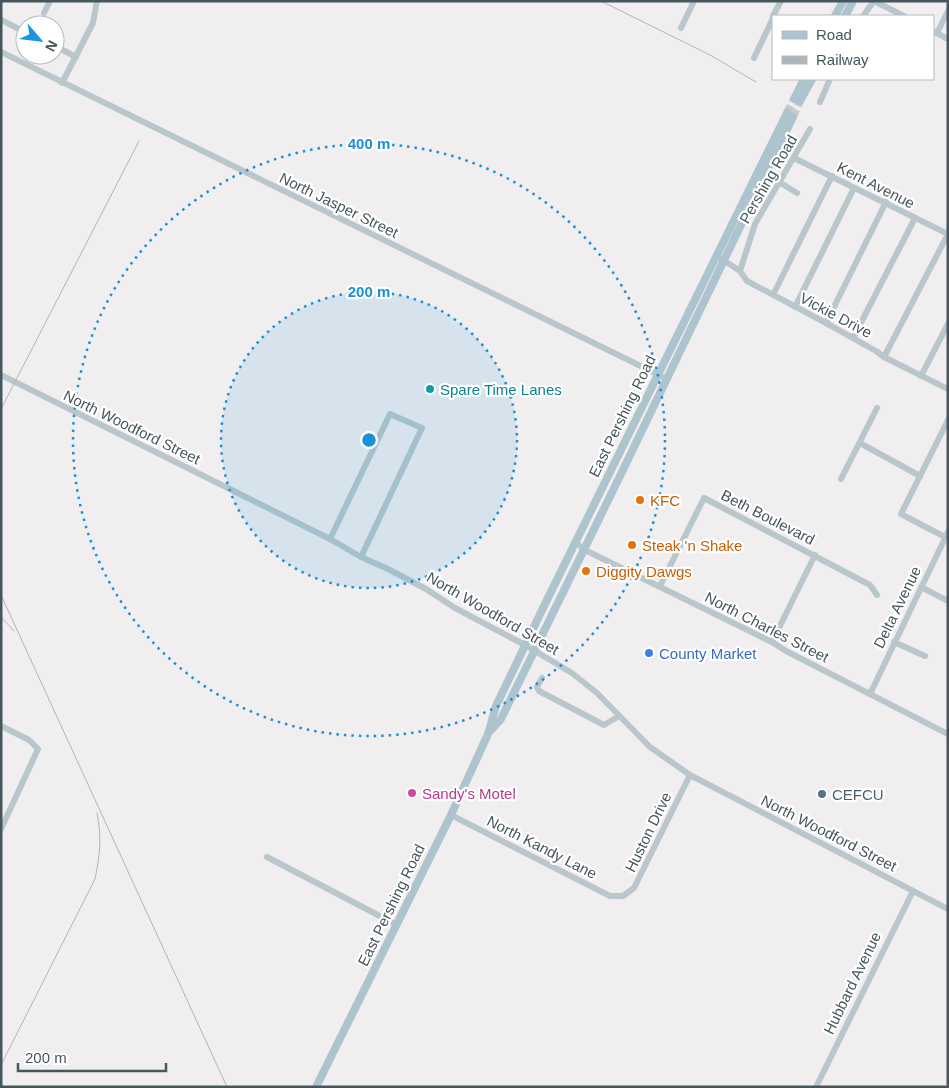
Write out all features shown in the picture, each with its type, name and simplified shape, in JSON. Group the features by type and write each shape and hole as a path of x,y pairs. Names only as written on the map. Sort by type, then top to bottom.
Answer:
{"main road":[{"path":"836,15 843,1"},
{"path":"846,15 853,1"},
{"path":"804,80 797,100 811,80"},
{"name":"East Pershing Road","path":"316,1087 451,815 488,734 496,706 575,541 717,256 790,115 724,261 583,549 550,621 500,719 488,734"}],"street":[{"path":"44,13 50,1"},
{"path":"62,82 93,23 97,1"},
{"path":"681,28 694,1"},
{"path":"774,15 780,1"},
{"path":"864,15 874,1 902,15"},
{"path":"948,11 935,32 948,39"},
{"path":"754,58 772,19"},
{"path":"1,20 15,27"},
{"path":"65,51 76,57"},
{"name":"North Jasper Street","path":"1,52 667,379"},
{"path":"820,102 830,80"},
{"name":"Pershing Road","path":"740,271 755,224 810,129"},
{"name":"Kent Avenue","path":"794,158 948,234"},
{"path":"773,295 832,176"},
{"path":"779,182 797,193"},
{"path":"795,307 854,188"},
{"path":"826,323 886,202"},
{"path":"853,338 914,218"},
{"path":"884,357 948,234"},
{"name":"Vickie Drive","path":"717,256 740,271 747,281 826,323 884,357 948,389"},
{"path":"921,376 948,324"},
{"name":"North Woodford Street","path":"1,375 426,589 455,608 525,645 572,673 597,694 650,746 690,775 948,909"},
{"path":"841,479 878,408"},
{"path":"330,539 390,414 422,428 361,557"},
{"path":"946,535 901,514 948,420"},
{"path":"860,444 920,476"},
{"name":"Beth Boulevard","path":"660,586 704,498 870,585 877,596"},
{"name":"Delta Avenue","path":"870,694 946,535"},
{"name":"North Charles Street","path":"575,541 583,549 772,642 787,652 948,734"},
{"path":"772,642 815,555"},
{"path":"921,587 948,601"},
{"path":"894,642 925,656"},
{"path":"542,678 537,687 539,691 604,725 619,716"},
{"path":"1,726 29,740 38,749 1,829"},
{"name":"Huston Drive","path":"623,896 634,888 690,775"},
{"name":"North Kandy Lane","path":"451,815 610,896 623,896"},
{"path":"267,857 397,925"},
{"name":"Hubbard Avenue","path":"816,1087 912,891"}],"tunnel":[{"path":"787,113 794,99"},
{"path":"793,117 800,101"}],"railway":[{"path":"601,1 710,55 756,82"},
{"path":"1,409 139,141"},
{"path":"1,595 227,1087"},
{"path":"1,617 14,631"},
{"path":"1,1065 95,879 100,846 97,813"}],"place":[{"name":"Spare Time Lanes","path":"430,389"},
{"name":"KFC","path":"640,500"},
{"name":"Steak 'n Shake","path":"632,545"},
{"name":"Diggity Dawgs","path":"586,571"},
{"name":"County Market","path":"649,653"},
{"name":"Sandy's Motel","path":"412,793"},
{"name":"CEFCU","path":"822,794"}]}
